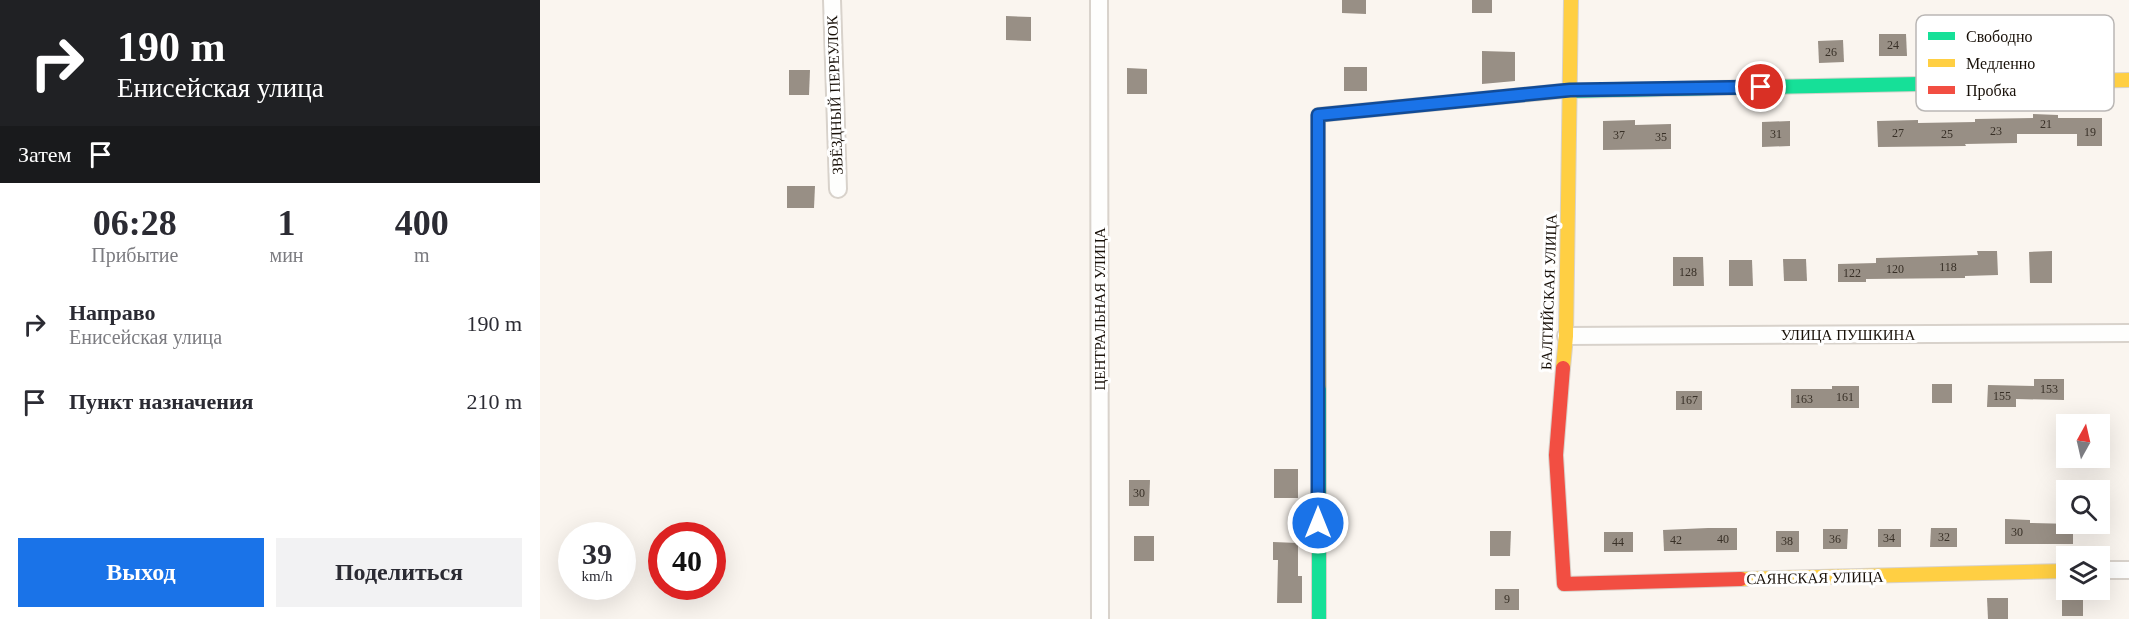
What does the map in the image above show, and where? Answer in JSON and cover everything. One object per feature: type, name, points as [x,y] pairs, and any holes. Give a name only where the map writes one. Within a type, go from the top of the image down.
[{"type":"street","name":"ЗВЁЗДНЫЙ ПЕРЕУЛОК","points":[[832,0],[838,189]]},
{"type":"street","name":"ЦЕНТРАЛЬНАЯ УЛИЦА","points":[[1099,0],[1100,619]]},
{"type":"street","name":"БАЛТИЙСКАЯ УЛИЦА","points":[[1564,584],[1556,455],[1566,336],[1572,0]]},
{"type":"street","points":[[2114,80],[2129,80]]},
{"type":"street","points":[[1318,619],[1318,115],[1570,90],[1916,84]]},
{"type":"street","name":"УЛИЦА ПУШКИНА","points":[[1566,336],[2129,333]]},
{"type":"street","points":[[2110,570],[2129,570]]},
{"type":"street","name":"САЯНСКАЯ УЛИЦА","points":[[1564,584],[2056,571]]},
{"type":"building","points":[[1342,0],[1366,0],[1366,14],[1342,13]]},
{"type":"building","points":[[1472,0],[1492,0],[1492,13],[1472,13]]},
{"type":"building","points":[[1006,16],[1031,17],[1031,41],[1006,40]]},
{"type":"building","points":[[1879,34],[1906,34],[1907,56],[1879,56]]},
{"type":"building","points":[[1843,40],[1844,62],[1819,63],[1818,41]]},
{"type":"building","points":[[1482,51],[1515,52],[1515,81],[1482,84]]},
{"type":"building","points":[[1344,67],[1367,67],[1367,91],[1344,91]]},
{"type":"building","points":[[1127,68],[1147,69],[1147,94],[1127,94]]},
{"type":"building","points":[[789,70],[810,70],[809,95],[789,95]]},
{"type":"building","points":[[2033,114],[2058,115],[2058,118],[2102,118],[2102,146],[2077,146],[2077,134],[2017,134],[2017,143],[1878,147],[1877,121],[1975,122],[1975,119],[2033,118]]},
{"type":"building","points":[[1635,120],[1635,125],[1671,124],[1671,149],[1603,150],[1603,121]]},
{"type":"building","points":[[1790,121],[1790,146],[1762,147],[1762,122]]},
{"type":"building","points":[[787,186],[815,186],[814,208],[787,208]]},
{"type":"building","points":[[1977,251],[1997,251],[1998,275],[1838,282],[1838,264],[1876,263],[1876,258],[1978,255]]},
{"type":"building","points":[[2052,251],[2052,283],[2030,283],[2029,252]]},
{"type":"building","points":[[1673,257],[1703,257],[1704,286],[1673,286]]},
{"type":"building","points":[[1783,259],[1806,259],[1807,281],[1784,281]]},
{"type":"building","points":[[1729,260],[1752,260],[1753,286],[1729,286]]},
{"type":"building","points":[[2034,379],[2064,379],[2064,400],[2016,399],[2016,407],[1987,407],[1988,385],[2034,386]]},
{"type":"building","points":[[1932,384],[1952,384],[1952,403],[1932,403]]},
{"type":"building","points":[[1832,386],[1859,386],[1859,408],[1791,408],[1791,389],[1832,389]]},
{"type":"building","points":[[1676,391],[1702,391],[1702,410],[1676,410]]},
{"type":"building","points":[[1274,469],[1298,469],[1298,498],[1274,498]]},
{"type":"building","points":[[1129,480],[1150,480],[1149,506],[1129,506]]},
{"type":"building","points":[[2005,519],[2056,524],[2056,534],[2073,534],[2073,544],[2005,544]]},
{"type":"building","points":[[1737,528],[1737,550],[1664,551],[1663,530]]},
{"type":"building","points":[[1931,528],[1957,528],[1957,547],[1930,547]]},
{"type":"building","points":[[1823,529],[1848,529],[1847,549],[1823,549]]},
{"type":"building","points":[[1878,529],[1901,529],[1901,547],[1878,547]]},
{"type":"building","points":[[1490,531],[1511,531],[1510,556],[1490,556]]},
{"type":"building","points":[[1776,531],[1799,531],[1799,552],[1776,552]]},
{"type":"building","points":[[1604,532],[1633,532],[1633,552],[1604,552]]},
{"type":"building","points":[[1134,536],[1154,536],[1154,561],[1134,561]]},
{"type":"building","points":[[1273,542],[1298,543],[1298,576],[1302,576],[1302,603],[1277,603],[1278,560],[1273,560]]},
{"type":"building","points":[[1495,589],[1519,589],[1519,610],[1495,610]]},
{"type":"building","points":[[1987,598],[2008,598],[2008,619],[1988,619]]},
{"type":"building","points":[[2062,600],[2083,600],[2083,616],[2062,616]]},
{"type":"traffic: fast","points":[[1562,91],[1916,84]]},
{"type":"traffic: fast","points":[[1319,385],[1319,619]]},
{"type":"traffic: slow","points":[[1563,368],[1566,336],[1571,0]]},
{"type":"traffic: slow","points":[[2114,80],[2129,80]]},
{"type":"traffic: slow","points":[[1319,385],[1318,115],[1562,91]]},
{"type":"traffic: slow","points":[[1741,579],[2056,571]]},
{"type":"traffic: jam","points":[[1563,368],[1556,455],[1564,584],[1741,579]]},
{"type":"route","points":[[1318,523],[1318,115],[1570,90],[1761,87]]}]
